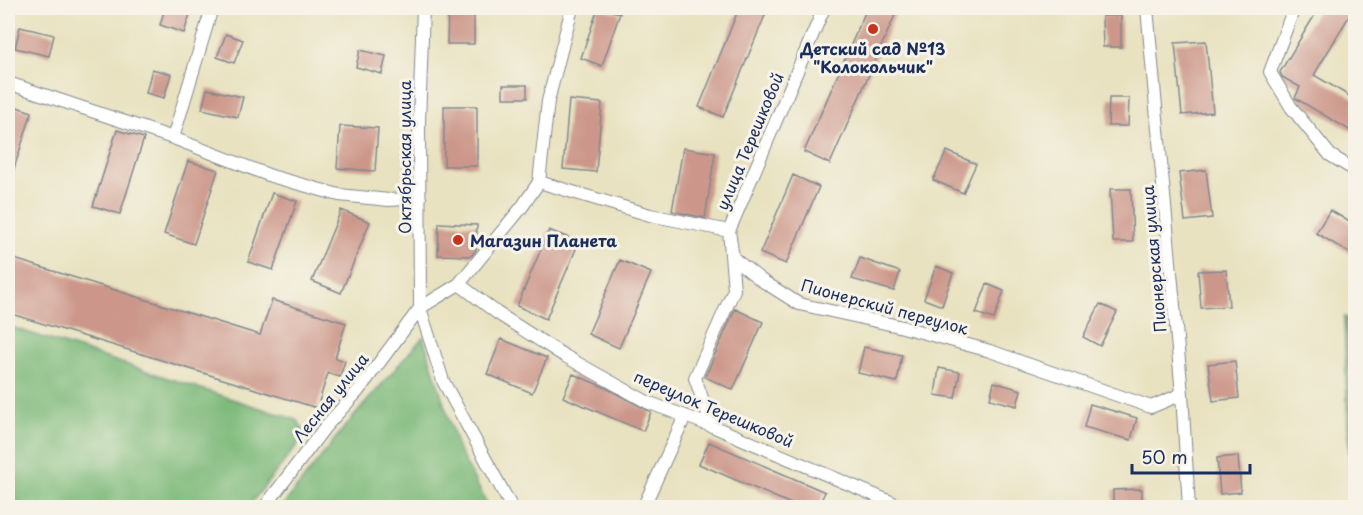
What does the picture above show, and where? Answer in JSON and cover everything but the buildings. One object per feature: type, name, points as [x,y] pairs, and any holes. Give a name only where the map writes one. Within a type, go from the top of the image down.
[{"type":"street","points":[[173,138],[212,8]]},
{"type":"street","name":"Октябрьская улица","points":[[423,8],[419,123],[420,308],[443,381],[512,507]]},
{"type":"street","points":[[420,308],[459,284],[539,182],[548,101],[572,8]]},
{"type":"street","name":"улица Терешковой","points":[[712,426],[695,378],[734,290],[729,231],[824,8]]},
{"type":"street","name":"Пионерская улица","points":[[1147,8],[1182,394],[1189,507]]},
{"type":"street","points":[[1294,8],[1270,72],[1291,107],[1330,155],[1356,171]]},
{"type":"street","points":[[8,83],[173,138],[271,176],[339,195],[389,200],[420,198]]},
{"type":"street","points":[[539,182],[650,215],[729,231]]},
{"type":"street","name":"Пионерский переулок","points":[[729,231],[733,258],[761,280],[799,304],[903,327],[990,351],[1151,407],[1182,394]]},
{"type":"street","name":"переулок Терешковой","points":[[459,284],[497,313],[564,356],[647,402],[712,426],[905,507]]},
{"type":"street","name":"Лесная улица","points":[[264,507],[325,427],[358,391],[420,308]]},
{"type":"street","points":[[643,507],[685,416]]},
{"type":"green space","points":[[1344,317],[1355,322],[1355,507],[1351,507]]},
{"type":"green space","points":[[8,326],[297,420],[306,434],[248,507],[23,507],[8,490]]},
{"type":"green space","points":[[423,337],[459,451],[489,507],[281,508],[343,429]]},
{"type":"place","name":"Детский сад №13 \"Колокольчик\"","points":[[873,29]]},
{"type":"place","name":"Магазин Планета","points":[[458,240]]}]
